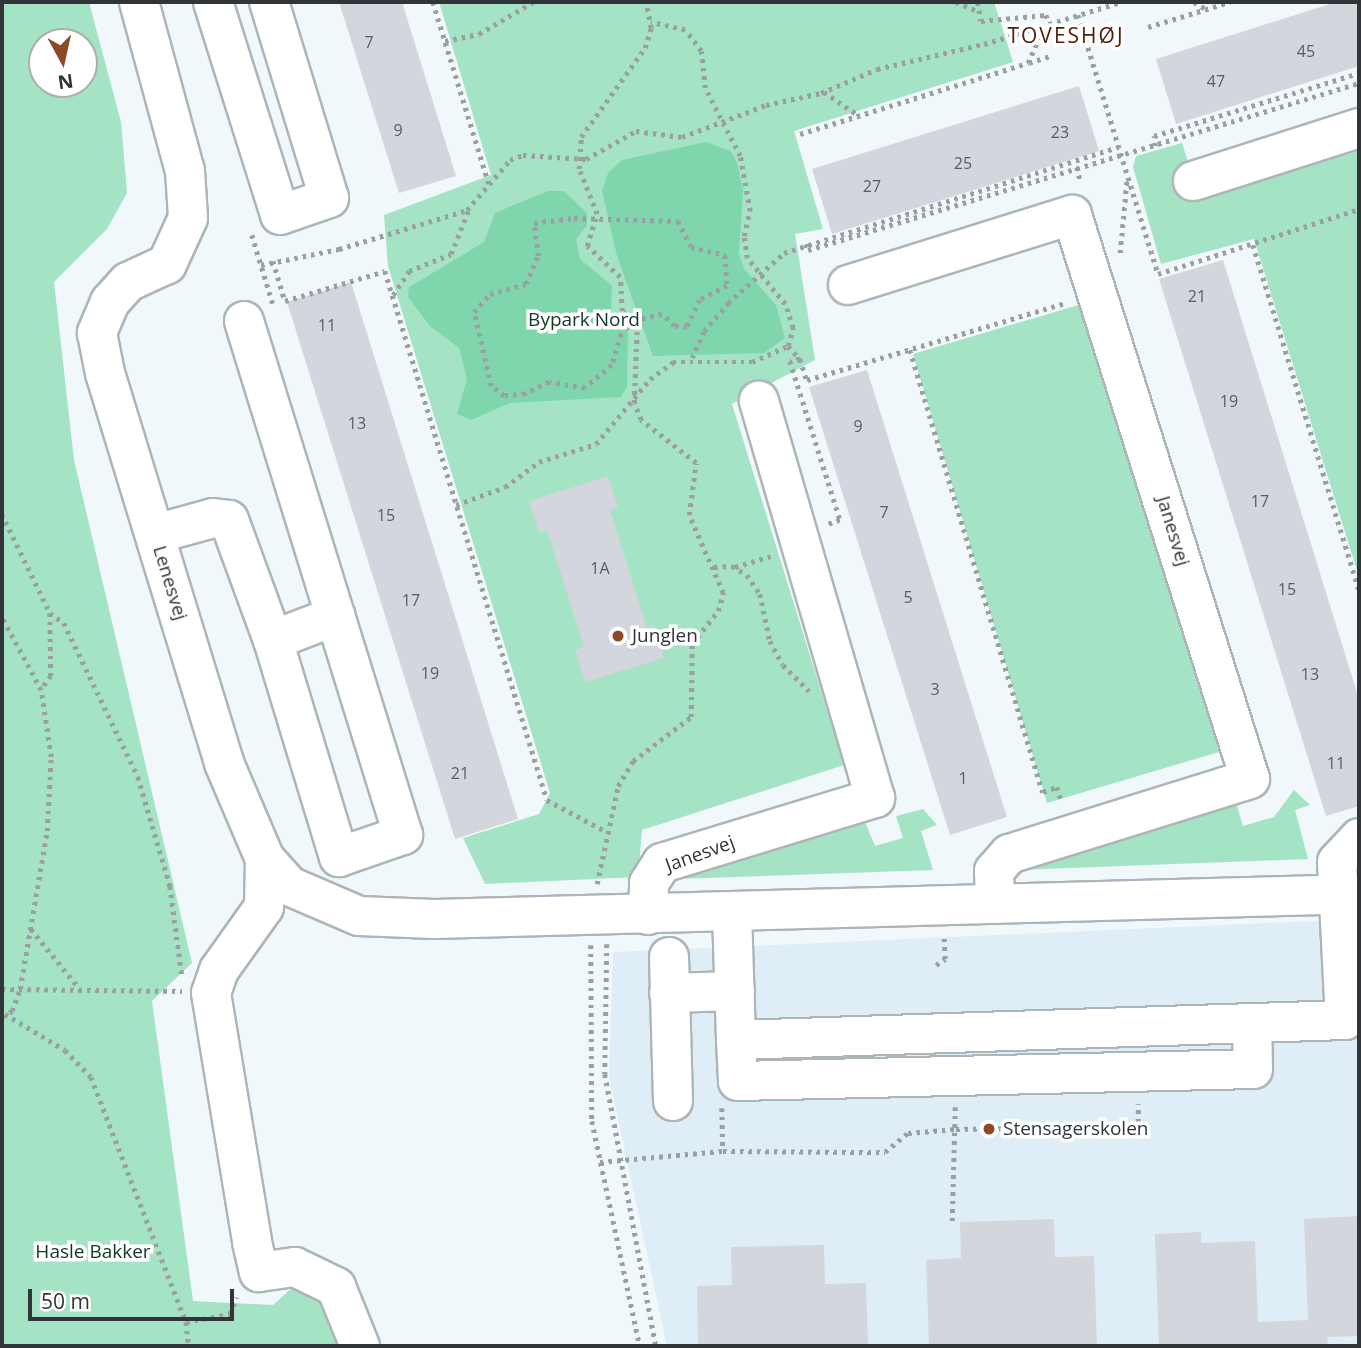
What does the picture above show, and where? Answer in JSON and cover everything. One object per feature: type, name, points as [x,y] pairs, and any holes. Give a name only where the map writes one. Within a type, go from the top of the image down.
[{"type":"street","name":"Lenesvej","points":[[139,2],[185,171],[188,218],[167,264],[128,282],[110,302],[97,333],[224,763],[265,859],[307,898],[359,916],[599,916]]},
{"type":"street","points":[[213,2],[280,215],[329,198],[269,2]]},
{"type":"street","points":[[1193,181],[1359,128]]},
{"type":"street","name":"Janesvej","points":[[848,285],[1072,215],[1099,293],[1250,779],[1009,854],[994,871],[995,904]]},
{"type":"street","points":[[155,534],[214,518],[229,520],[273,640],[339,857],[403,835],[335,616],[259,313]]},
{"type":"street","name":"Janesvej","points":[[648,915],[649,883],[662,863],[875,798],[848,706],[790,543],[759,401]]},
{"type":"street","points":[[273,640],[335,616]]},
{"type":"street","points":[[736,1040],[1352,1020],[1350,895],[1337,862],[1359,838]]},
{"type":"street","points":[[265,859],[264,907],[219,970],[197,992],[259,1272],[295,1267],[335,1287],[360,1346]]},
{"type":"street","points":[[599,916],[1350,895]]},
{"type":"street","points":[[732,912],[738,1081],[1253,1069],[1252,1023]]},
{"type":"street","points":[[673,1101],[669,975],[735,991]]},
{"type":"path","points":[[433,2],[489,184]]},
{"type":"path","points":[[445,41],[479,34],[533,2]]},
{"type":"path","points":[[640,1346],[600,1162],[589,1070],[607,832],[618,786],[634,761],[691,717],[692,644],[718,611],[723,593],[714,567],[693,533],[689,515],[696,463],[683,449],[651,433],[634,403],[634,321],[621,307],[620,277],[587,250],[597,218],[579,159],[581,137],[645,48],[651,22],[646,2]]},
{"type":"path","points":[[956,2],[979,12]]},
{"type":"path","points":[[978,2],[981,21],[1046,15],[1048,24],[1028,63]]},
{"type":"path","points":[[392,296],[409,271],[451,254],[469,209],[510,160],[523,155],[579,159],[636,131],[682,137],[722,121],[824,92],[877,68],[1048,24],[1121,2]]},
{"type":"path","points":[[1195,2],[1207,9]]},
{"type":"path","points":[[1148,27],[1230,2]]},
{"type":"path","points":[[651,22],[672,24],[695,39],[705,88],[740,156],[750,211],[744,236],[747,258],[757,274],[785,304],[793,328],[788,346]]},
{"type":"path","points":[[800,134],[1050,56]]},
{"type":"path","points":[[1155,146],[1154,136],[1359,73]]},
{"type":"path","points":[[806,244],[808,250],[1359,83]]},
{"type":"path","points":[[824,92],[858,116]]},
{"type":"path","points":[[692,358],[704,331],[757,274],[806,244],[1119,147]]},
{"type":"path","points":[[1099,293],[1117,278],[1128,175]]},
{"type":"path","points":[[261,265],[339,249],[469,209]]},
{"type":"path","points":[[597,218],[671,218],[681,224],[691,247],[729,260],[727,286],[700,300],[687,327],[674,326],[662,314],[634,321],[621,334],[612,365],[585,388],[549,382],[513,397],[491,386],[473,322],[478,303],[526,284],[538,256],[536,222],[597,218]]},
{"type":"path","points":[[251,231],[261,265],[259,313]]},
{"type":"path","points":[[1253,245],[1359,589]]},
{"type":"path","points":[[274,261],[285,300],[385,271],[547,800],[607,832]]},
{"type":"path","points":[[788,346],[800,359],[807,380],[1053,307]]},
{"type":"path","points":[[456,505],[505,487],[539,462],[596,444],[634,403],[650,379],[673,362],[692,358],[752,362],[788,346]]},
{"type":"path","points":[[910,349],[1043,792],[1057,787],[1072,835]]},
{"type":"path","points":[[714,567],[734,567],[840,520],[790,361],[800,359]]},
{"type":"path","points":[[2,514],[50,613],[51,676],[41,690]]},
{"type":"path","points":[[734,567],[760,594],[770,641],[783,665],[816,696],[848,706]]},
{"type":"path","points":[[2,989],[197,992],[138,777],[64,622],[50,613]]},
{"type":"path","points":[[2,618],[41,690],[51,757],[47,831],[20,989],[3,1015],[65,1050],[91,1077],[186,1322],[189,1346]]},
{"type":"path","points":[[599,916],[605,1074],[618,1158],[656,1346]]},
{"type":"path","points":[[30,929],[80,989]]},
{"type":"path","points":[[600,1162],[618,1158],[723,1151],[885,1152],[908,1133],[956,1129],[1133,1126],[1138,1122],[1137,1072]]},
{"type":"path","points":[[952,1221],[956,1129],[954,1076]]},
{"type":"path","points":[[186,1322],[230,1314],[237,1303],[235,1285]]},
{"type":"shaded area","name":"Stensagerskolen","points":[[1359,919],[1359,1346],[667,1346],[609,1078],[613,952]]},
{"type":"green space","name":"Hasle Bakker","points":[[2,2],[89,2],[96,28],[28,28],[28,98],[98,98],[98,36],[121,122],[127,193],[107,229],[54,282],[74,460],[192,963],[152,1001],[193,1301],[273,1305],[295,1285],[319,1290],[344,1346],[2,1346]]},
{"type":"green space","name":"Bypark Nord","points":[[439,2],[994,2],[1013,62],[794,131],[823,229],[795,234],[815,360],[732,404],[844,765],[642,830],[638,877],[485,884],[463,838],[539,814],[550,793],[388,266],[384,215],[491,175]]},
{"type":"green space","points":[[706,142],[731,151],[737,163],[743,190],[739,254],[744,269],[776,305],[785,338],[764,353],[653,356],[617,256],[602,191],[608,173],[622,160]]},
{"type":"green space","points":[[1182,143],[1199,197],[1359,151],[1359,577],[1254,239],[1161,264],[1133,167],[1136,156]]},
{"type":"green space","points":[[548,191],[564,191],[587,213],[587,225],[576,239],[580,259],[612,286],[611,313],[628,332],[627,387],[621,397],[510,403],[471,420],[457,414],[467,379],[459,348],[430,326],[408,297],[409,287],[484,242],[495,213]]},
{"type":"green space","points":[[1085,303],[1219,752],[1047,803],[913,354]]},
{"type":"green space","points":[[1294,790],[1310,805],[1295,810],[1308,859],[1018,870],[1235,799],[1243,826],[1274,817]]},
{"type":"green space","points":[[923,809],[937,825],[921,831],[933,870],[677,879],[676,874],[863,817],[875,846],[903,838],[896,816]]},
{"type":"building","points":[[339,2],[402,2],[456,176],[399,193]]},
{"type":"building","points":[[1336,2],[1359,2],[1359,66],[1176,124],[1156,59]]},
{"type":"building","points":[[1079,86],[1099,151],[832,234],[812,169]]},
{"type":"building","points":[[1223,260],[1359,699],[1359,806],[1326,816],[1159,279]]},
{"type":"building","points":[[351,282],[518,819],[455,839],[287,302]]},
{"type":"building","points":[[867,370],[1007,817],[950,835],[809,387]]},
{"type":"building","points":[[608,476],[618,507],[610,510],[647,628],[654,625],[664,658],[585,682],[575,650],[584,647],[547,530],[539,533],[529,501]]},
{"type":"building","points":[[1359,1216],[1359,1336],[1327,1337],[1328,1346],[1159,1346],[1155,1234],[1201,1232],[1201,1243],[1255,1241],[1258,1322],[1308,1320],[1304,1219]]},
{"type":"building","points":[[1054,1219],[1055,1257],[1094,1256],[1097,1346],[929,1346],[926,1260],[961,1258],[960,1222]]},
{"type":"building","points":[[824,1245],[825,1284],[866,1283],[868,1346],[698,1346],[697,1286],[732,1285],[731,1247]]},
{"type":"place","name":"Junglen","points":[[618,636]]},
{"type":"place","name":"Stensagerskolen","points":[[989,1129]]},
{"type":"district","name":"TOVESHØJ","points":[[1066,35]]}]
